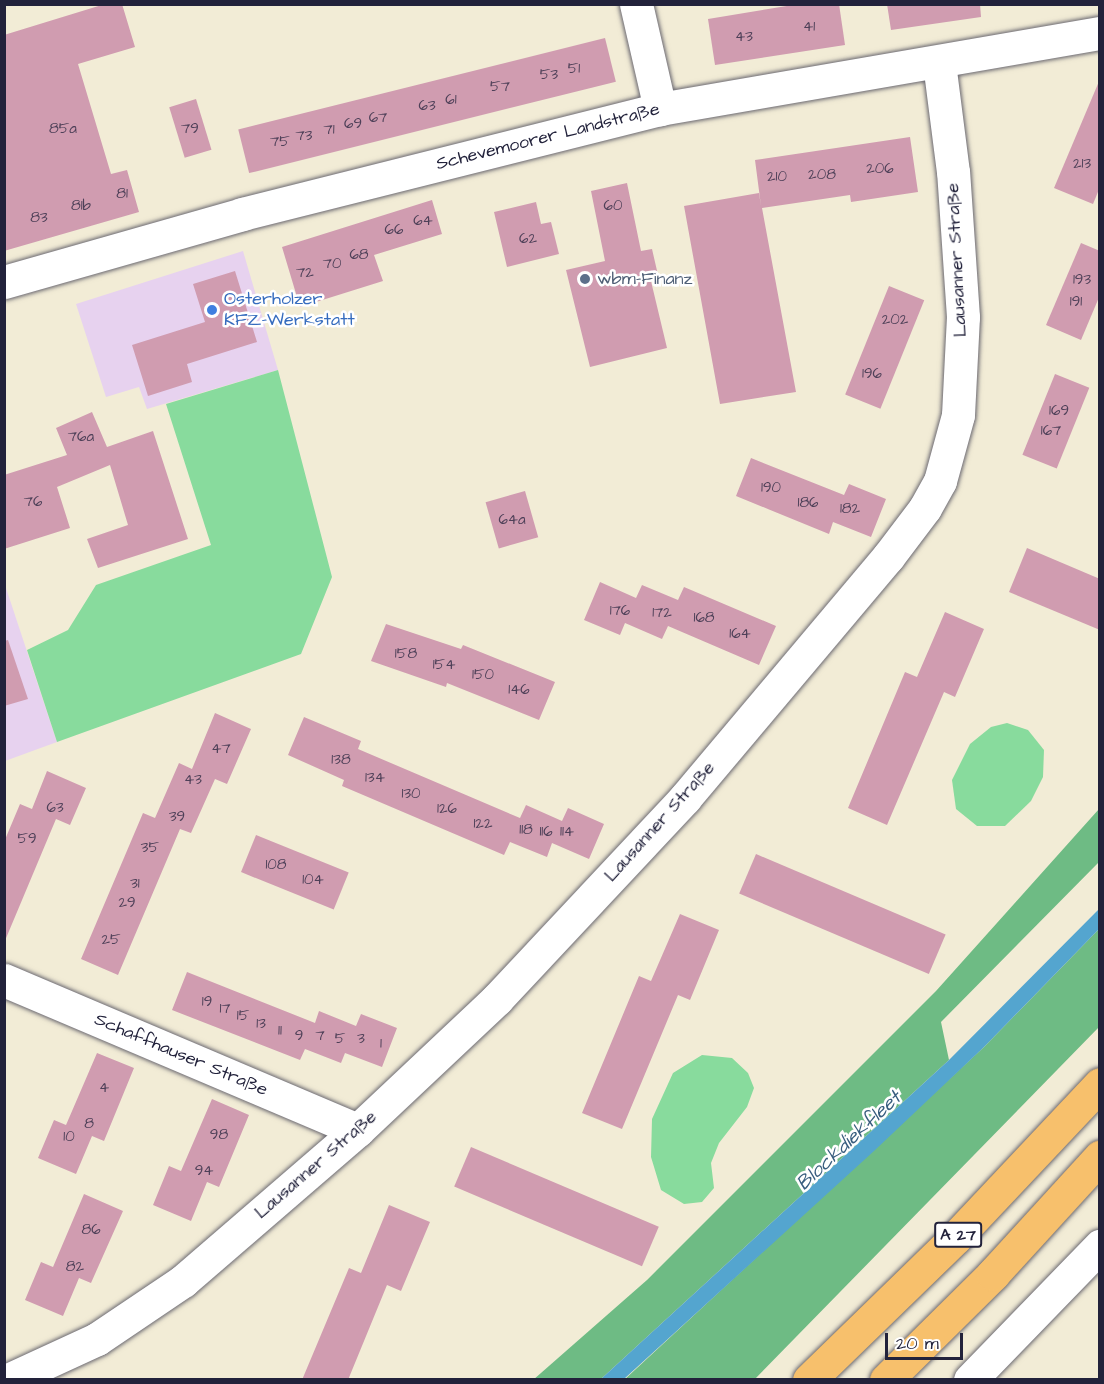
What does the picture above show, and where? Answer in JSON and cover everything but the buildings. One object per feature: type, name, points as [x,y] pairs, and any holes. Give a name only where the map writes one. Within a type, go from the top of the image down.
[{"type":"highway","name":"A 27","points":[[809,1380],[956,1237],[1100,1084]]},
{"type":"highway","name":"A 27","points":[[886,1380],[993,1274],[1100,1157]]},
{"type":"street","points":[[636,4],[660,109]]},
{"type":"street","name":"Schevemoorer Landstraße","points":[[4,282],[242,214],[660,109],[939,63],[1100,33]]},
{"type":"street","name":"Lausanner Straße","points":[[8,1380],[97,1339],[183,1281],[358,1130],[497,999],[685,798],[888,557],[940,481],[958,415],[963,317],[952,172],[939,63]]},
{"type":"street","name":"Schaffhauser Straße","points":[[4,980],[358,1130]]},
{"type":"street","points":[[970,1380],[1100,1246]]},
{"type":"shaded area","points":[[243,251],[278,370],[147,409],[139,387],[106,397],[76,304]]},
{"type":"shaded area","points":[[4,582],[57,742],[5,761],[4,761]]},
{"type":"green space","points":[[278,370],[332,577],[301,654],[57,742],[27,650],[68,630],[96,585],[211,545],[166,404]]},
{"type":"green space","points":[[1007,723],[1028,730],[1044,750],[1043,777],[1031,801],[1005,826],[977,826],[956,809],[952,780],[970,744],[991,727]]},
{"type":"green space","points":[[1099,809],[1099,862],[941,1022],[949,1060],[601,1379],[533,1380],[647,1280],[936,991]]},
{"type":"green space","points":[[1099,929],[1099,1027],[755,1379],[624,1380],[984,1047]]},
{"type":"green space","points":[[702,1055],[732,1058],[748,1073],[754,1088],[747,1107],[719,1143],[711,1163],[714,1188],[702,1202],[684,1204],[661,1190],[651,1157],[652,1119],[673,1073]]},
{"type":"water","points":[[1099,909],[1099,929],[984,1047],[874,1151],[624,1379],[601,1379],[949,1060]]},
{"type":"place","name":"wbm-Finanz","points":[[585,279]]},
{"type":"place","name":"Osterholzer KFZ-Werkstatt","points":[[212,310]]},
{"type":"water label","name":"Blockdiekfleet","points":[[849,1141]]}]
